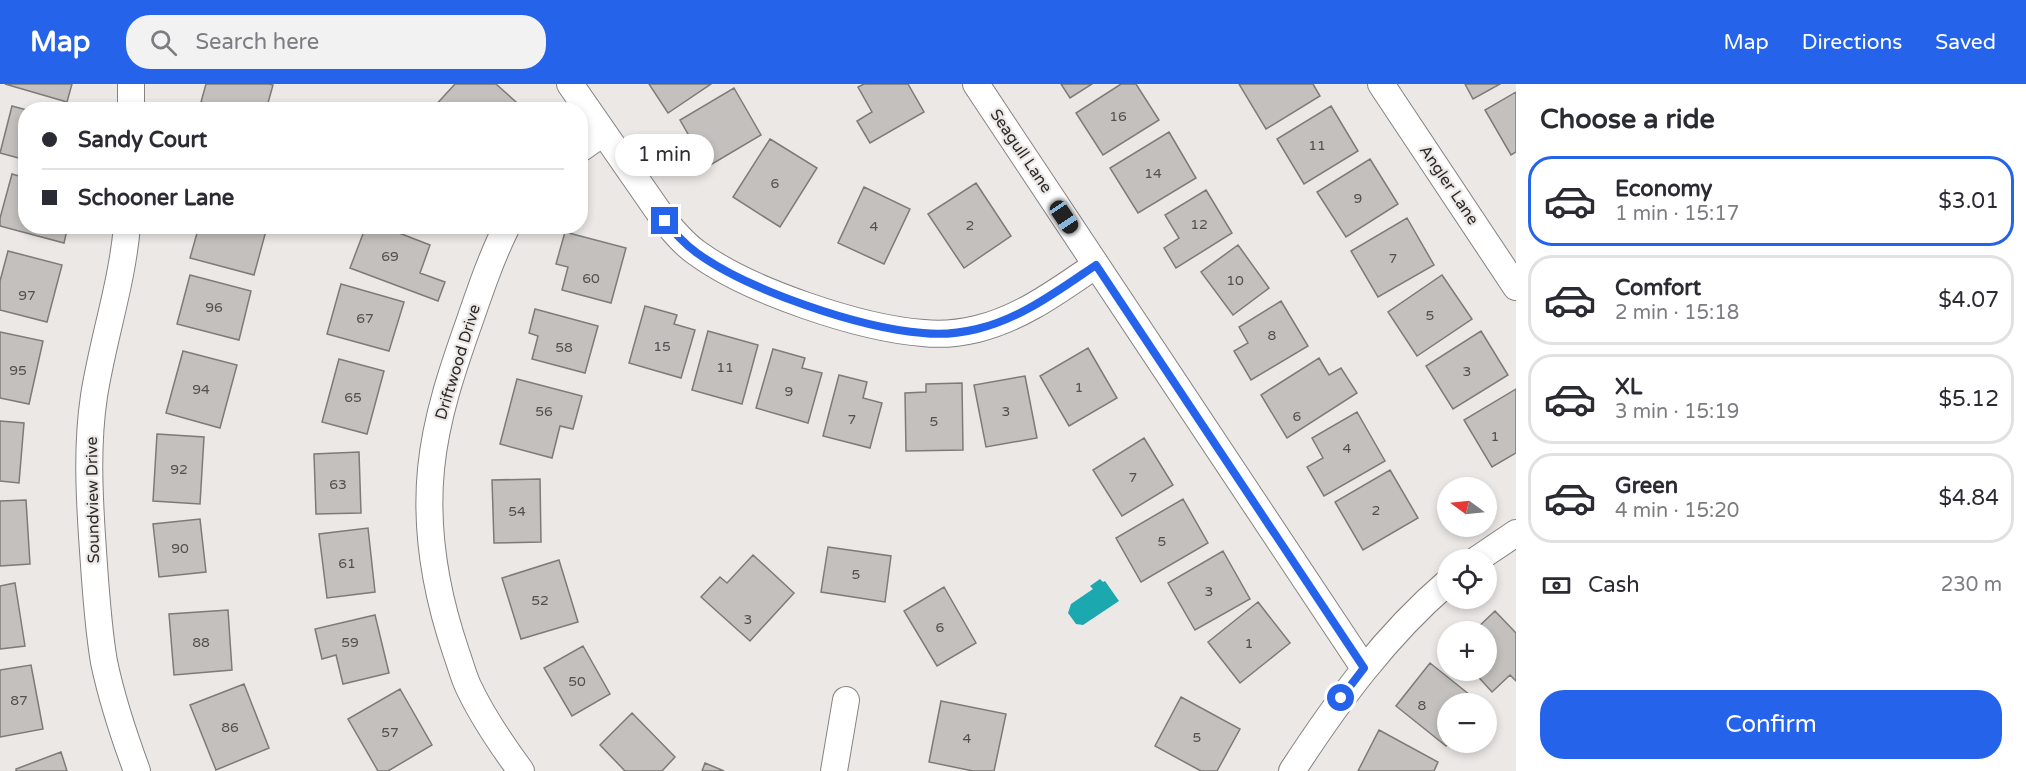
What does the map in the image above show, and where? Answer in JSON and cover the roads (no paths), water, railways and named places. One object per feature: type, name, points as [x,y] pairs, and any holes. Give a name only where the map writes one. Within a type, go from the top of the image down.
[{"type":"street","points":[[131,84],[131,102]]},
{"type":"street","points":[[570,84],[582,102]]},
{"type":"street","name":"Seagull Lane","points":[[976,84],[1364,668]]},
{"type":"street","name":"Angler Lane","points":[[1381,84],[1516,287]]},
{"type":"street","points":[[588,111],[682,242],[713,264],[751,283],[842,317],[924,333],[976,329],[1005,320],[1027,309],[1096,265]]},
{"type":"street","points":[[588,143],[603,133]]},
{"type":"street","name":"Soundview Drive","points":[[126,234],[120,274],[94,395],[89,482],[95,587],[104,661],[113,698],[137,771]]},
{"type":"street","name":"Driftwood Drive","points":[[504,234],[454,363],[440,415],[431,468],[430,513],[432,552],[444,617],[468,686],[499,741],[521,771]]},
{"type":"street","points":[[1492,549],[1516,533]]},
{"type":"street","points":[[1292,771],[1331,711],[1364,668],[1405,622],[1437,592]]},
{"type":"street","points":[[834,771],[846,700]]},
{"type":"water","points":[[1100,579],[1105,581],[1119,601],[1083,625],[1076,624],[1068,613],[1071,604],[1093,589],[1090,586]]}]
